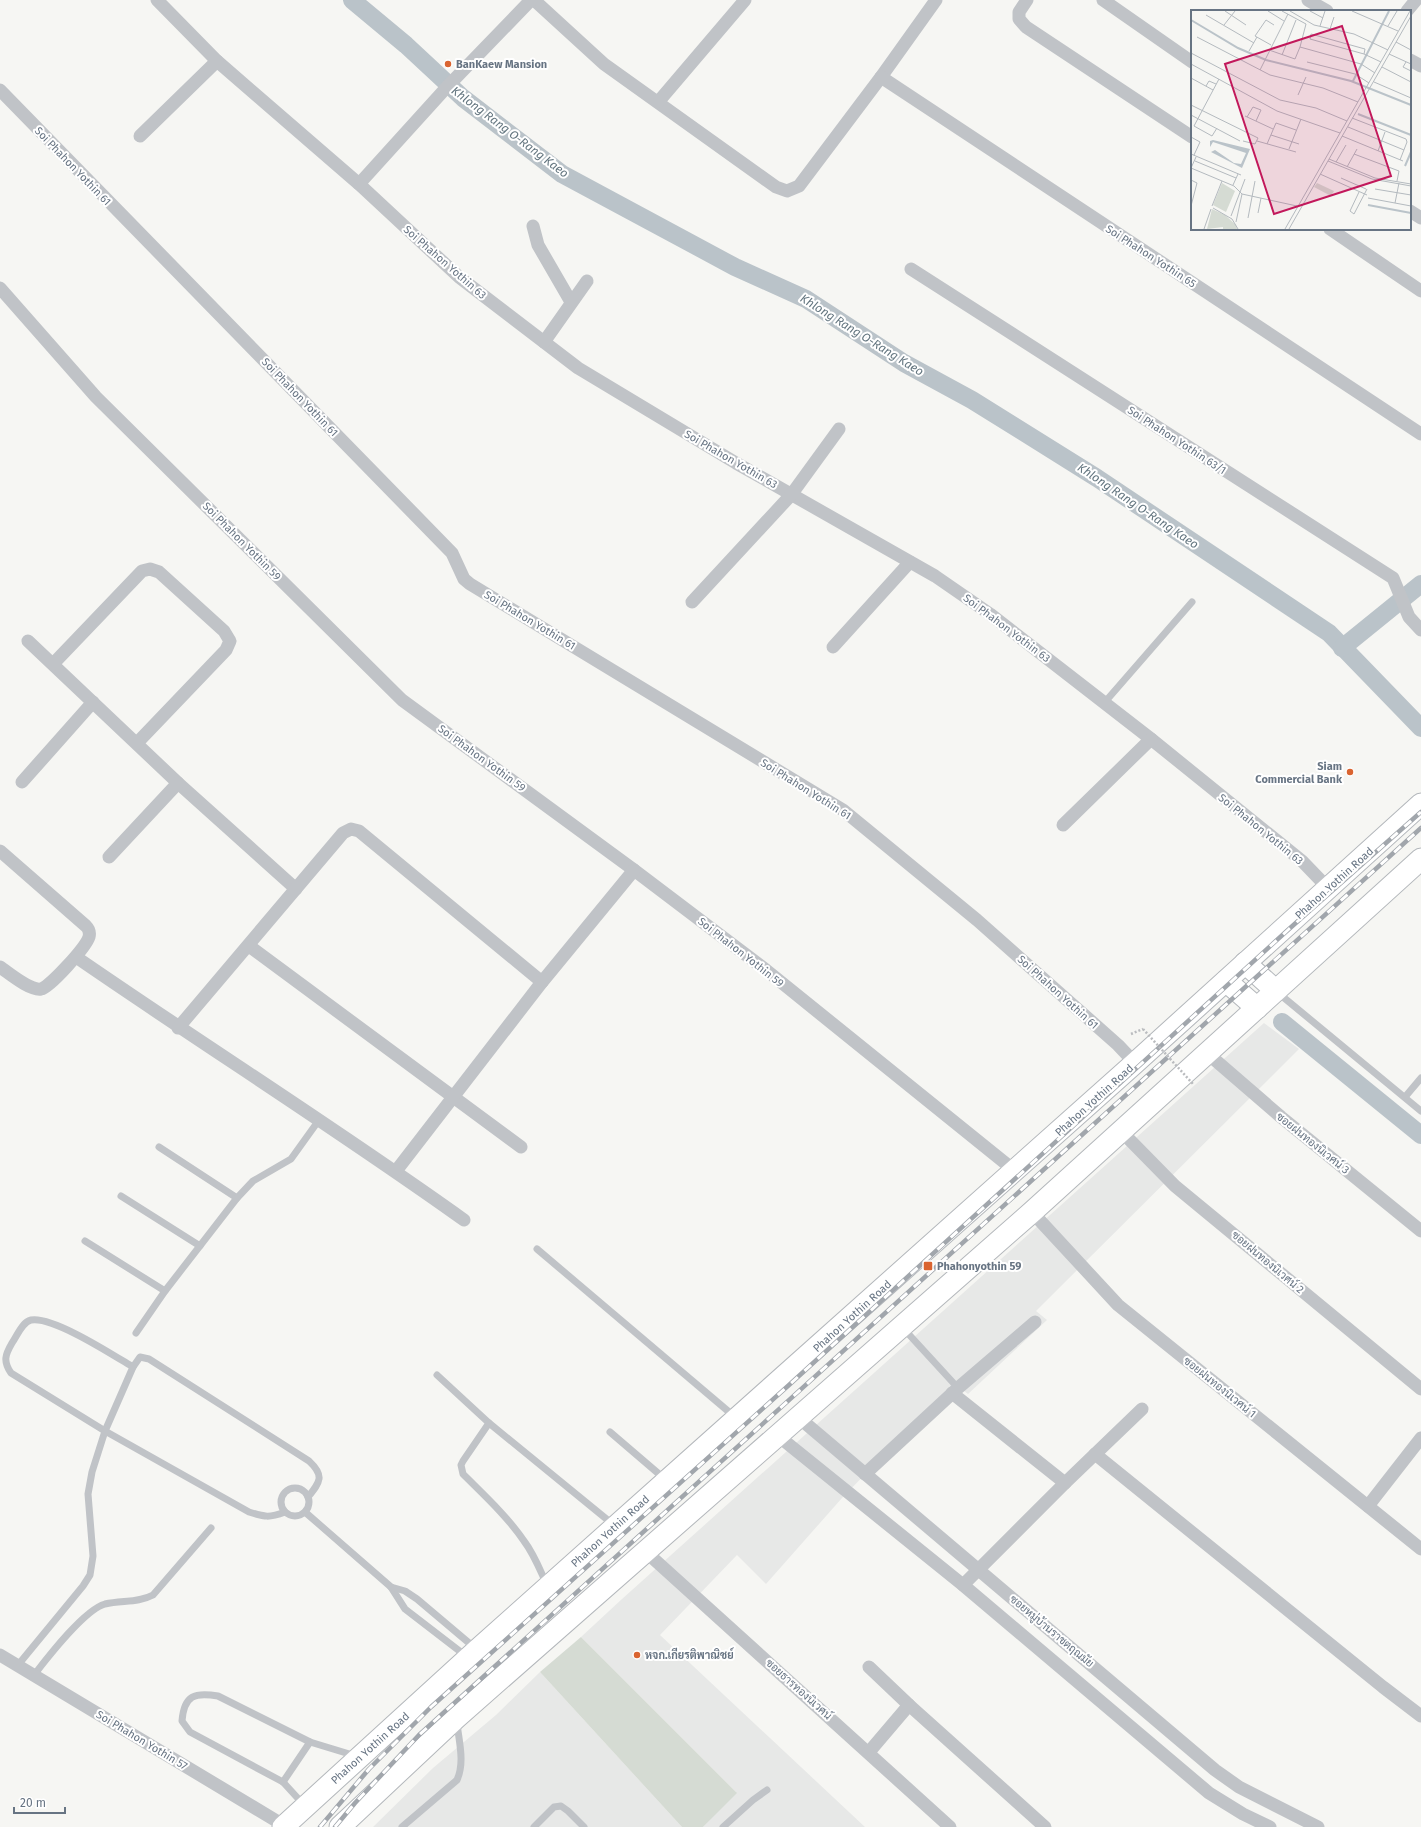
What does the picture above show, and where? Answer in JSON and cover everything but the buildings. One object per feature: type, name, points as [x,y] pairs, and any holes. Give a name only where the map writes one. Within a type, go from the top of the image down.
[{"type":"main road","name":"Phahon Yothin Road","points":[[284,1826],[615,1526],[1015,1171],[1421,804]]},
{"type":"main road","points":[[340,1827],[456,1718],[1032,1212],[1421,859]]},
{"type":"main road","points":[[1245,963],[1275,990]]},
{"type":"main road","points":[[1226,981],[1257,1008]]},
{"type":"street","name":"Soi Phahon Yothin 63","points":[[156,0],[217,61],[359,184],[459,277],[578,368],[791,495],[935,576],[990,614],[1151,739],[1302,862],[1328,888]]},
{"type":"street","points":[[359,184],[446,88],[533,0],[604,64],[659,101],[776,187],[787,191],[798,186],[881,78],[936,0]]},
{"type":"street","points":[[659,101],[745,0]]},
{"type":"street","points":[[1027,0],[1019,12],[1019,19],[1026,27],[1191,136]]},
{"type":"street","points":[[1103,0],[1191,61]]},
{"type":"street","points":[[1308,0],[1325,10]]},
{"type":"street","points":[[1408,10],[1416,0]]},
{"type":"street","points":[[140,136],[217,61]]},
{"type":"street","points":[[1411,61],[1421,66]]},
{"type":"street","name":"Soi Phahon Yothin 65","points":[[881,78],[1421,434]]},
{"type":"street","name":"Soi Phahon Yothin 61","points":[[0,90],[452,552],[464,579],[843,810],[977,920],[1118,1045],[1135,1063]]},
{"type":"street","points":[[1411,212],[1421,218]]},
{"type":"street","points":[[533,226],[538,245],[571,302]]},
{"type":"street","points":[[1331,230],[1421,291]]},
{"type":"street","name":"Soi Phahon Yothin 63/1","points":[[911,269],[1393,578],[1409,617],[1421,630]]},
{"type":"street","points":[[544,342],[587,281]]},
{"type":"street","name":"Soi Phahon Yothin 59","points":[[0,288],[96,397],[402,700],[634,870],[766,970],[1015,1171]]},
{"type":"street","points":[[692,602],[791,495],[839,429]]},
{"type":"street","points":[[833,647],[910,562]]},
{"type":"street","points":[[53,664],[142,571],[150,569],[159,572],[224,631],[230,641],[226,650],[137,743]]},
{"type":"street","points":[[28,641],[178,782],[296,889]]},
{"type":"street","points":[[22,782],[93,702]]},
{"type":"street","points":[[1063,825],[1151,739]]},
{"type":"street","points":[[109,857],[178,782]]},
{"type":"street","points":[[178,1028],[343,833],[351,829],[359,831],[542,982]]},
{"type":"street","points":[[0,851],[86,926],[89,931],[89,939],[76,957],[41,989],[30,987],[0,967]]},
{"type":"street","points":[[396,1171],[542,982],[634,870]]},
{"type":"street","points":[[248,946],[521,1147]]},
{"type":"street","points":[[76,957],[178,1028],[396,1171],[464,1220]]},
{"type":"street","name":"ซอยฝนทองนิเวศน์ 3","points":[[1207,1053],[1281,1117],[1421,1232]]},
{"type":"street","name":"ซอยฝนทองนิเวศน์ 2","points":[[1121,1131],[1175,1186],[1421,1389]]},
{"type":"street","name":"ซอยฝนทองนิเวศน์ 1","points":[[1032,1212],[1118,1305],[1421,1549]]},
{"type":"street","points":[[865,1474],[955,1391],[1035,1322]]},
{"type":"street","points":[[955,1391],[1065,1482]]},
{"type":"street","points":[[963,1585],[1065,1482],[1142,1409]]},
{"type":"street","name":"ซอยหมู่บ้านราชตฤณมัย","points":[[798,1417],[1215,1770],[1239,1788],[1318,1827]]},
{"type":"street","name":"ซอยหมู่บ้านราชตฤณมัย","points":[[777,1435],[963,1585],[1209,1792],[1243,1814],[1270,1827]]},
{"type":"street","points":[[1368,1506],[1421,1438]]},
{"type":"street","points":[[1095,1454],[1383,1687],[1421,1716]]},
{"type":"street","name":"ซอยธารทองนิเวศน์","points":[[646,1552],[869,1752],[950,1827]]},
{"type":"street","name":"Soi Phahon Yothin 57","points":[[0,1655],[284,1826]]},
{"type":"street","points":[[869,1667],[909,1705],[1046,1827]]},
{"type":"street","points":[[869,1752],[909,1705]]},
{"type":"lane","points":[[1105,702],[1192,602]]},
{"type":"lane","points":[[1275,990],[1421,1111]]},
{"type":"lane","points":[[1405,1097],[1421,1078]]},
{"type":"lane","points":[[136,1333],[165,1291],[237,1198],[253,1181],[291,1160],[319,1120]]},
{"type":"lane","points":[[158,1147],[237,1198]]},
{"type":"lane","points":[[121,1196],[200,1246]]},
{"type":"lane","points":[[85,1242],[165,1291]]},
{"type":"lane","points":[[537,1249],[737,1418]]},
{"type":"lane","points":[[18,1665],[83,1586],[90,1575],[93,1556],[88,1494],[92,1472],[105,1431],[140,1357],[149,1359],[309,1460],[317,1468],[319,1479],[318,1485],[308,1497],[308,1507],[305,1512],[295,1516],[285,1512],[273,1517],[264,1517],[249,1512],[105,1431],[11,1373],[4,1360],[6,1353],[25,1323],[30,1320],[39,1320],[54,1324],[83,1338],[134,1367]]},
{"type":"lane","points":[[902,1326],[955,1391]]},
{"type":"lane","points":[[437,1375],[489,1423],[615,1526]]},
{"type":"lane","points":[[489,1423],[463,1461],[463,1474],[524,1540],[548,1587]]},
{"type":"lane","points":[[610,1432],[667,1480]]},
{"type":"lane","points":[[285,1512],[281,1502],[285,1492],[289,1489],[300,1489],[308,1497]]},
{"type":"lane","points":[[305,1512],[391,1587],[405,1609],[473,1654]]},
{"type":"lane","points":[[34,1675],[53,1649],[92,1612],[104,1604],[145,1599],[153,1595],[211,1528]]},
{"type":"lane","points":[[391,1587],[405,1591],[417,1599],[473,1654]]},
{"type":"lane","points":[[305,1807],[283,1782],[190,1732],[182,1721],[185,1704],[192,1696],[204,1694],[218,1696],[310,1742],[360,1758]]},
{"type":"lane","points":[[402,1827],[456,1780],[460,1772],[462,1762],[456,1718]]},
{"type":"lane","points":[[283,1782],[310,1742]]},
{"type":"lane","points":[[723,1827],[753,1800],[767,1790]]},
{"type":"lane","points":[[534,1827],[554,1807],[561,1806],[584,1827]]},
{"type":"path","points":[[1131,1034],[1143,1029],[1193,1084]]},
{"type":"shaded area","points":[[1264,1023],[1299,1049],[1036,1311],[1047,1320],[968,1394],[954,1383],[842,1498],[766,1584],[737,1555],[660,1635],[865,1827],[703,1827],[736,1792],[581,1637]]},
{"type":"shaded area","points":[[581,1637],[737,1793],[703,1827],[682,1827],[540,1672]]},
{"type":"shaded area","points":[[540,1672],[682,1827],[373,1827],[433,1768],[496,1715]]},
{"type":"waterway","name":"Khlong Rang O-Rang Kaeo","points":[[352,0],[406,45],[463,98],[562,174],[735,267],[806,299],[904,363],[972,400],[1097,478],[1329,633],[1421,728]]},
{"type":"waterway","points":[[1342,648],[1421,584]]},
{"type":"waterway","points":[[1282,1022],[1421,1135]]},
{"type":"railway","points":[[320,1827],[369,1769],[431,1707],[789,1385],[1289,929],[1421,812]]},
{"type":"railway","points":[[335,1827],[355,1803],[419,1735],[1421,828]]},
{"type":"place","name":"BanKaew Mansion","points":[[448,64]]},
{"type":"place","name":"Siam Commercial Bank","points":[[1350,772]]},
{"type":"place","name":"Phahonyothin 59","points":[[928,1266]]},
{"type":"place","name":"หจก.เกียรติพาณิชย์","points":[[637,1655]]}]
